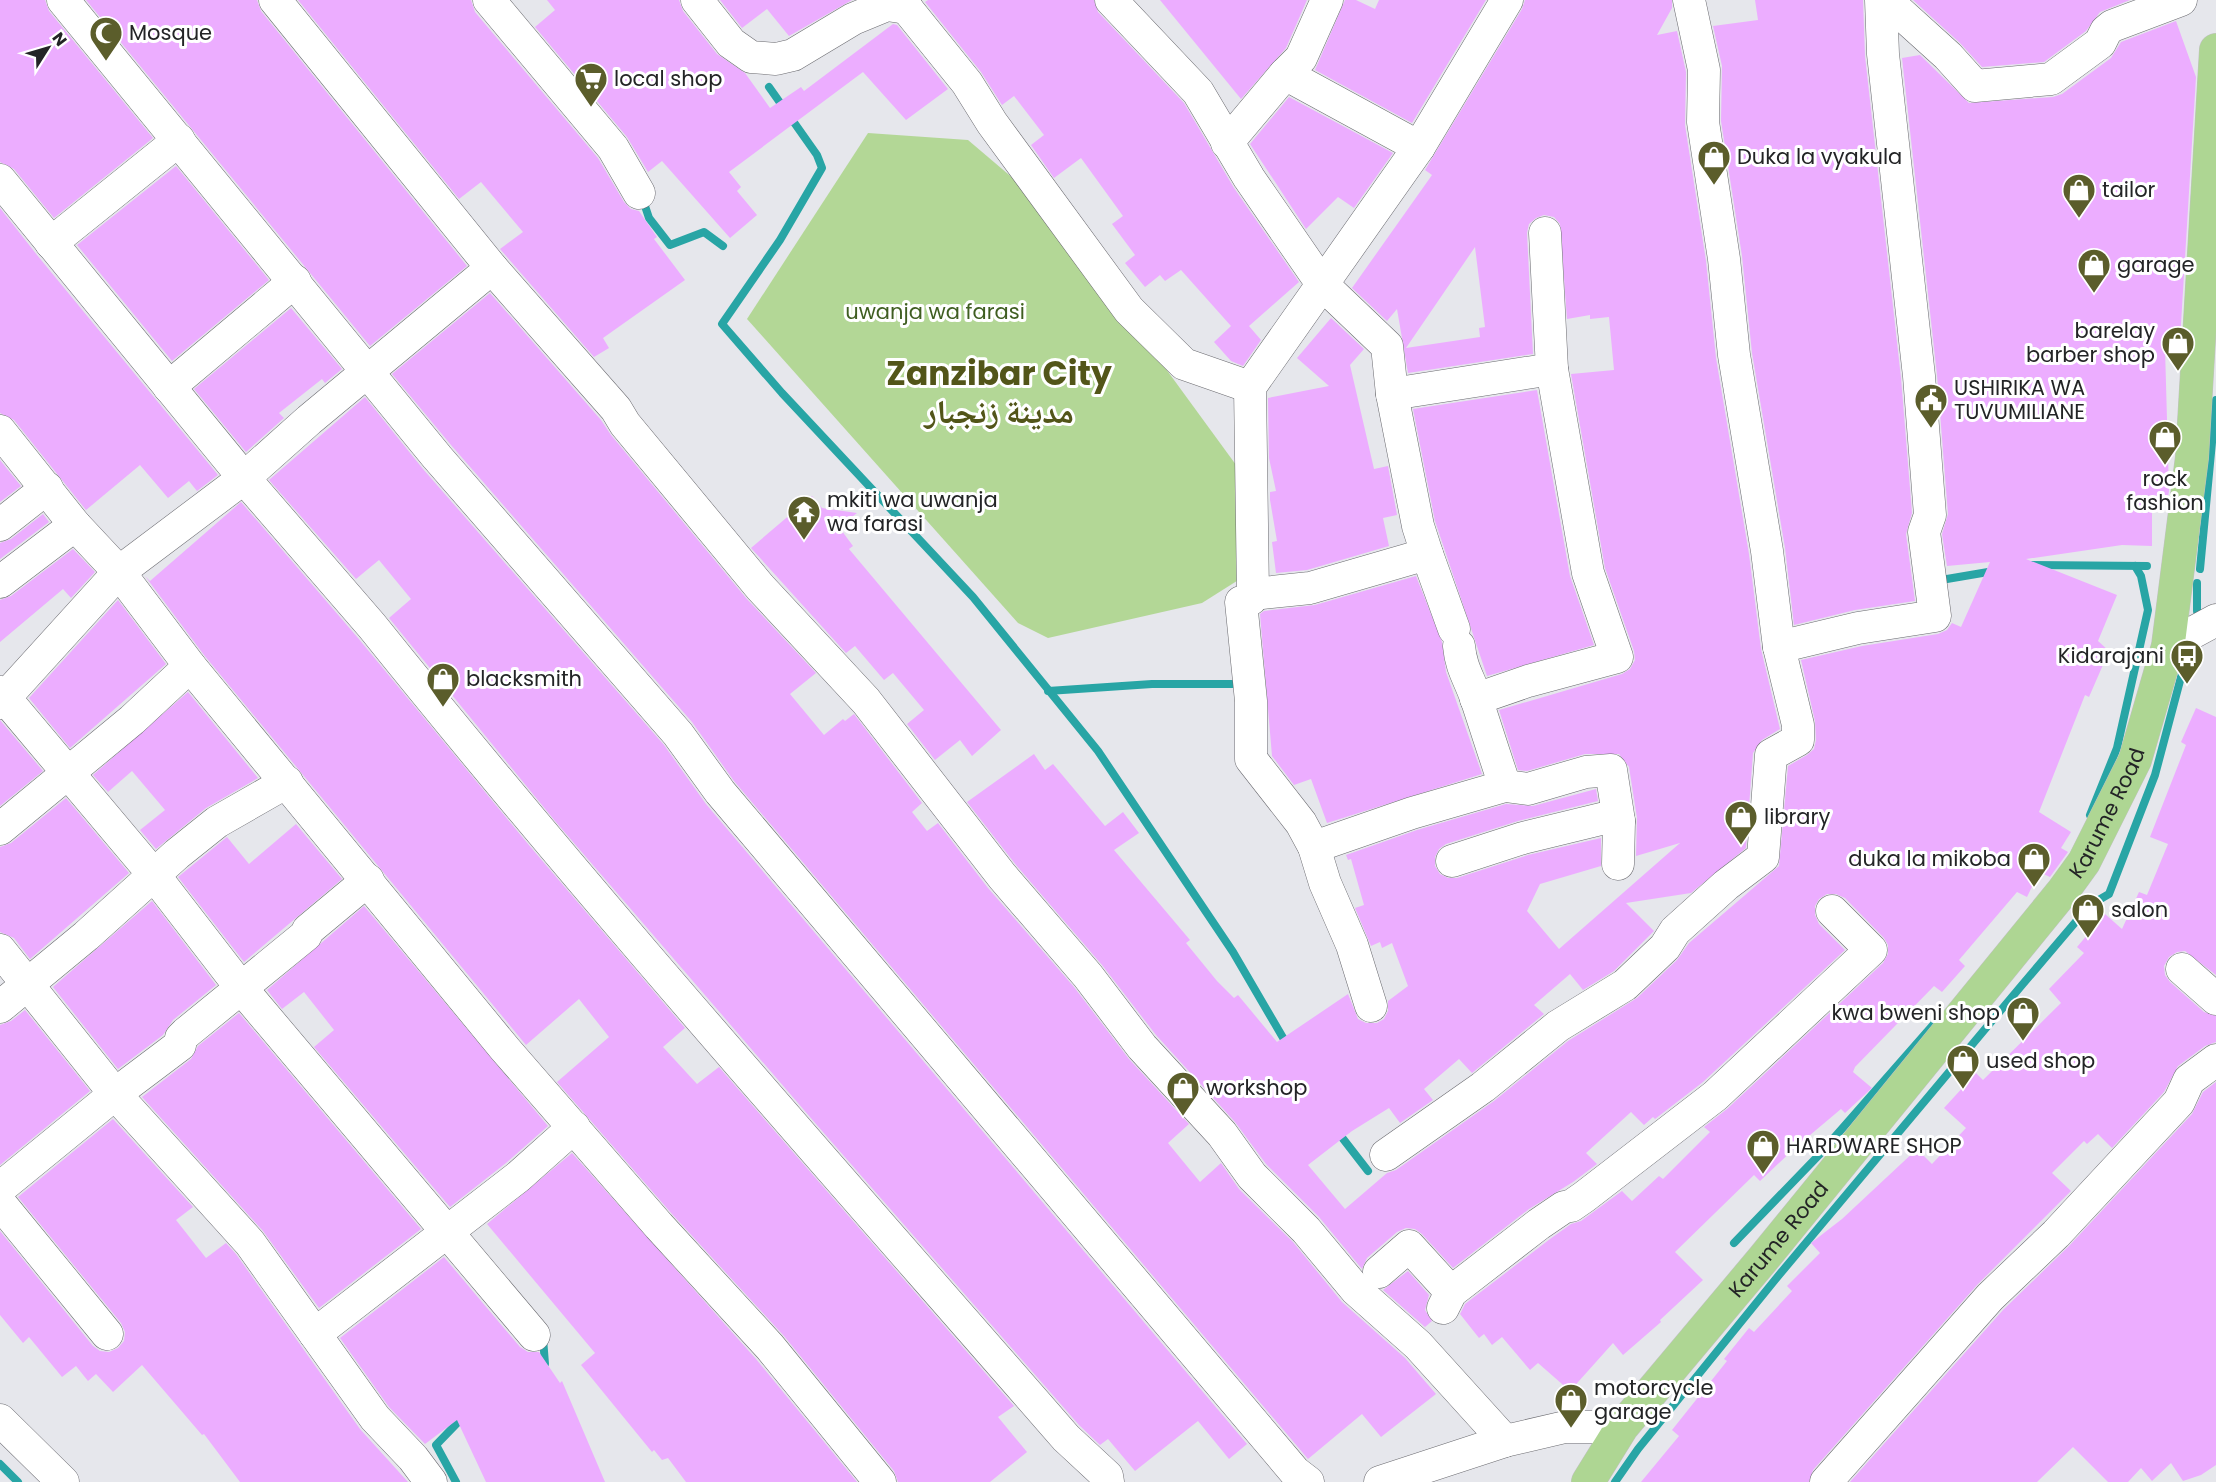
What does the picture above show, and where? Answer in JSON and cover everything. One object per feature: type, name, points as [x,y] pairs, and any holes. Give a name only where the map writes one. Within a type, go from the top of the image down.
[{"type":"main road","name":"Karume Road","points":[[1588,1482],[1622,1427],[1827,1181],[2077,872],[2134,760],[2168,646],[2192,457],[2216,50]]},
{"type":"street","points":[[63,0],[367,372],[494,523],[678,734],[720,792],[1294,1472],[1308,1482]]},
{"type":"street","points":[[275,0],[492,268],[616,409],[625,424],[760,587],[866,701],[1002,876],[1088,976],[1142,1047],[1222,1134],[1252,1176],[1306,1230],[1356,1290],[1418,1346],[1505,1441]]},
{"type":"street","points":[[489,0],[613,148],[639,193]]},
{"type":"street","points":[[697,0],[731,43],[751,57],[776,59],[793,55],[853,19],[887,4],[903,4],[967,83],[992,123],[1129,310],[1184,364],[1250,387]]},
{"type":"street","points":[[1111,0],[1198,92],[1274,217],[1322,284],[1387,346],[1392,394],[1418,526],[1457,637],[1460,664],[1476,699],[1479,714],[1505,786]]},
{"type":"street","points":[[1227,143],[1301,58],[1327,0]]},
{"type":"street","points":[[1371,1006],[1352,945],[1325,883],[1314,847],[1301,823],[1251,759],[1251,701],[1241,602],[1251,599],[1254,594],[1250,387],[1419,147],[1507,0]]},
{"type":"street","points":[[1386,1155],[1483,1087],[1558,1026],[1625,985],[1665,947],[1675,931],[1726,885],[1763,857],[1772,755],[1798,740],[1798,725],[1779,647],[1765,539],[1734,355],[1724,259],[1703,122],[1704,70],[1689,0]]},
{"type":"street","points":[[1779,647],[1858,628],[1935,616],[1919,376],[1883,54],[1881,0]]},
{"type":"street","points":[[1886,0],[1948,56],[1975,86],[2051,79],[2100,43],[2106,31],[2112,26],[2181,0]]},
{"type":"street","points":[[1285,74],[1419,147]]},
{"type":"street","points":[[51,243],[179,140]]},
{"type":"street","points":[[0,180],[244,478],[315,557],[347,600],[372,626],[521,807],[702,1020],[1066,1438],[1107,1476],[1108,1482]]},
{"type":"street","points":[[1476,699],[1528,681],[1617,657],[1593,588],[1552,369],[1545,233]]},
{"type":"street","points":[[492,268],[244,478],[119,572],[2,698],[154,875],[242,989],[534,1335]]},
{"type":"street","points":[[169,387],[294,281]]},
{"type":"street","points":[[1392,394],[1552,369]]},
{"type":"street","points":[[0,431],[75,525],[119,572],[190,666],[506,1049],[725,1299],[770,1347],[880,1482]]},
{"type":"street","points":[[0,525],[47,488]]},
{"type":"street","points":[[0,582],[75,525]]},
{"type":"street","points":[[1254,594],[1310,588],[1427,554]]},
{"type":"street","points":[[2168,646],[2216,620]]},
{"type":"street","points":[[0,829],[132,720],[190,666]]},
{"type":"street","points":[[1314,847],[1412,813],[1505,786],[1528,789],[1586,772],[1611,770],[1619,821],[1618,864]]},
{"type":"street","points":[[0,1007],[217,822],[286,782]]},
{"type":"street","points":[[1452,861],[1523,838],[1605,818],[1619,821]]},
{"type":"street","points":[[0,1188],[115,1094],[180,1046],[181,1038],[186,1033],[242,989],[368,880]]},
{"type":"street","points":[[1379,1272],[1409,1246],[1447,1300],[1548,1218],[1584,1197],[1715,1096],[1871,950],[1832,911]]},
{"type":"street","points":[[0,950],[115,1094],[250,1243],[375,1418],[413,1458],[430,1482]]},
{"type":"street","points":[[2182,969],[2216,999]]},
{"type":"street","points":[[1826,1482],[1990,1298],[2056,1234],[2179,1102],[2189,1080],[2216,1060]]},
{"type":"street","points":[[315,1334],[518,1177],[574,1126]]},
{"type":"street","points":[[0,1203],[107,1334]]},
{"type":"street","points":[[0,1420],[63,1482]]},
{"type":"street","points":[[1380,1482],[1505,1441],[1565,1427],[1622,1427]]},
{"type":"green space","name":"uwanja wa farasi","points":[[868,133],[968,140],[1021,185],[1166,369],[1239,469],[1240,579],[1202,603],[1048,638],[1018,623],[747,319]]},
{"type":"building","points":[[0,0],[45,0],[49,11],[153,138],[54,218],[14,169],[0,162]]},
{"type":"building","points":[[86,0],[257,0],[261,11],[467,266],[370,346]]},
{"type":"building","points":[[298,0],[471,0],[475,12],[598,158],[624,202],[631,209],[639,211],[657,237],[654,239],[685,280],[603,338],[609,348],[594,357],[500,249],[523,232],[481,182],[459,199]]},
{"type":"building","points":[[547,0],[679,0],[683,11],[717,54],[745,73],[770,108],[801,87],[804,91],[893,24],[897,25],[948,89],[906,120],[863,72],[729,172],[741,187],[737,191],[757,215],[730,238],[662,161],[648,172],[627,137],[535,27],[555,10]]},
{"type":"building","points":[[720,0],[852,0],[789,36],[767,9],[742,28]]},
{"type":"building","points":[[928,0],[1094,0],[1098,12],[1184,103],[1234,188],[1299,282],[1249,326],[1261,340],[1243,366],[1231,361],[1214,342],[1231,326],[1181,270],[1165,281],[1160,275],[1145,287],[1125,263],[1135,255],[1112,224],[1123,216],[1081,158],[1054,178],[1031,145],[1044,135],[1014,96],[1002,105],[981,72],[925,2]]},
{"type":"building","points":[[1160,0],[1307,0],[1286,48],[1241,99]]},
{"type":"building","points":[[1345,0],[1356,0],[1375,9],[1379,0],[1486,0],[1412,123],[1315,70]]},
{"type":"building","points":[[1525,0],[1672,0],[1672,8],[1657,35],[1677,31],[1686,72],[1685,125],[1706,261],[1716,358],[1749,554],[1761,649],[1780,729],[1762,740],[1753,753],[1746,848],[1691,893],[1626,903],[1654,931],[1614,971],[1583,990],[1570,974],[1534,1005],[1544,1014],[1472,1073],[1459,1059],[1424,1089],[1433,1100],[1400,1123],[1389,1108],[1352,1131],[1308,1165],[1345,1209],[1387,1173],[1396,1170],[1494,1101],[1568,1041],[1637,998],[1677,960],[1689,943],[1779,866],[1788,766],[1814,749],[1816,740],[1815,721],[1801,660],[1862,646],[1938,634],[1947,630],[1952,623],[1961,627],[1990,562],[1947,566],[1942,534],[1948,514],[1937,375],[1902,58],[1920,55],[1969,103],[2053,97],[2062,94],[2111,58],[2121,42],[2176,21],[2196,77],[2179,357],[2168,356],[2165,348],[2169,491],[2168,497],[2152,498],[2152,546],[2122,545],[2026,559],[2117,595],[2098,641],[2109,651],[2089,697],[2085,695],[2039,812],[2071,832],[2061,848],[2068,852],[2050,877],[2039,872],[2027,897],[2017,892],[1959,960],[1965,966],[1942,992],[1934,986],[1855,1067],[1853,1072],[1872,1088],[1845,1113],[1841,1109],[1760,1181],[1754,1175],[1675,1252],[1703,1280],[1660,1320],[1661,1322],[1623,1355],[1613,1343],[1570,1391],[1538,1363],[1530,1370],[1502,1337],[1492,1345],[1484,1334],[1479,1338],[1460,1314],[1465,1304],[1550,1239],[1571,1224],[1581,1221],[1622,1191],[1632,1201],[1659,1176],[1663,1179],[1710,1132],[1704,1127],[1727,1109],[1883,963],[1888,954],[1888,945],[1884,938],[1845,898],[1836,894],[1827,894],[1819,899],[1815,906],[1815,915],[1819,924],[1845,950],[1703,1082],[1655,1119],[1653,1117],[1644,1125],[1631,1112],[1586,1153],[1597,1164],[1529,1209],[1453,1268],[1422,1234],[1415,1229],[1406,1228],[1397,1232],[1367,1258],[1362,1269],[1319,1217],[1266,1164],[1235,1122],[1156,1035],[1102,965],[1016,865],[967,802],[1034,754],[1045,770],[1053,764],[1105,826],[1123,812],[1139,833],[1114,850],[1190,940],[1186,943],[1217,981],[1234,998],[1238,995],[1277,1042],[1348,994],[1358,1019],[1366,1023],[1377,1023],[1384,1019],[1388,1011],[1388,1001],[1408,986],[1392,943],[1382,948],[1380,942],[1371,946],[1355,908],[1364,905],[1351,859],[1348,860],[1346,855],[1417,830],[1506,804],[1533,806],[1596,789],[1598,801],[1518,821],[1446,844],[1439,849],[1435,857],[1435,866],[1440,874],[1448,878],[1457,878],[1528,855],[1601,838],[1601,866],[1540,884],[1527,911],[1559,949],[1680,843],[1636,856],[1637,818],[1629,767],[1619,754],[1585,754],[1527,771],[1518,770],[1499,710],[1622,674],[1630,669],[1635,660],[1634,651],[1605,568],[1571,374],[1614,370],[1609,317],[1590,319],[1590,315],[1567,319],[1560,224],[1554,217],[1544,215],[1529,224],[1527,233],[1533,354],[1408,373],[1397,309],[1387,321],[1352,288],[1432,175],[1425,170],[1522,9]],"holes":[[[1475,247],[1485,327],[1479,328],[1480,337],[1406,348]]]},
{"type":"building","points":[[1755,0],[1863,0],[1865,56],[1901,378],[1912,513],[1906,534],[1915,601],[1855,610],[1794,625],[1785,548],[1752,353],[1742,256],[1721,121],[1722,66],[1713,26],[1758,20]]},
{"type":"building","points":[[1913,0],[2130,0],[2100,12],[2086,31],[2044,62],[1982,67],[1960,43]]},
{"type":"building","points":[[1289,97],[1393,153],[1354,208],[1338,197],[1306,229],[1250,144]]},
{"type":"building","points":[[176,166],[269,280],[172,361],[77,245]]},
{"type":"building","points":[[0,208],[218,475],[197,491],[189,481],[168,498],[140,465],[86,510],[14,420],[0,413]]},
{"type":"building","points":[[490,293],[601,420],[746,598],[816,673],[790,694],[824,735],[843,719],[845,721],[854,714],[922,803],[912,812],[927,831],[938,823],[988,888],[1074,987],[1129,1059],[1189,1124],[1168,1143],[1200,1182],[1221,1163],[1239,1189],[1293,1242],[1342,1302],[1405,1358],[1436,1394],[1381,1437],[1362,1414],[1308,1459],[734,781],[692,722],[392,374]]},
{"type":"building","points":[[291,308],[342,369],[325,383],[322,379],[279,413],[284,418],[246,452],[194,389]]},
{"type":"building","points":[[1331,318],[1364,349],[1350,365],[1374,469],[1388,466],[1397,515],[1383,518],[1389,546],[1307,570],[1276,573],[1272,542],[1277,541],[1270,492],[1276,491],[1269,458],[1268,398],[1329,386],[1297,358]]},
{"type":"building","points":[[1537,390],[1570,576],[1594,645],[1487,676],[1435,521],[1413,409]]},
{"type":"building","points":[[365,397],[423,469],[664,745],[706,804],[1247,1444],[1229,1459],[1198,1421],[1135,1471],[1108,1439],[1100,1445],[1079,1425],[555,821],[389,618],[411,599],[379,560],[356,579],[269,480]]},
{"type":"building","points":[[0,460],[21,486],[0,502]]},
{"type":"building","points":[[812,496],[822,508],[857,513],[839,527],[853,546],[849,549],[1001,730],[972,756],[960,740],[935,760],[907,724],[924,710],[893,673],[884,680],[855,646],[846,653],[751,548]]},
{"type":"building","points":[[241,502],[685,1028],[663,1047],[697,1084],[719,1067],[1014,1406],[998,1417],[1027,1452],[990,1482],[898,1482],[894,1471],[784,1336],[672,1214],[557,1082],[609,1037],[579,999],[526,1045],[204,655],[145,576],[150,581]]},
{"type":"building","points":[[43,514],[49,522],[0,559],[0,543],[11,539]]},
{"type":"building","points":[[73,549],[95,572],[71,598],[63,589],[0,642],[0,600],[11,596]]},
{"type":"building","points":[[1416,576],[1442,642],[1446,672],[1482,774],[1327,823],[1311,779],[1294,785],[1272,756],[1260,614],[1264,611],[1315,605]]},
{"type":"building","points":[[118,600],[166,664],[70,748],[29,698]]},
{"type":"building","points":[[188,692],[258,778],[206,808],[156,849],[140,830],[165,810],[132,771],[108,792],[93,775]]},
{"type":"building","points":[[2196,708],[2216,717],[2216,975],[2185,951],[2177,952],[2169,957],[2164,966],[2165,975],[2170,982],[2204,1012],[2216,1016],[2216,1042],[2205,1046],[2178,1066],[2164,1092],[2112,1148],[2098,1134],[2087,1144],[2084,1141],[2052,1173],[2071,1191],[1977,1285],[1813,1470],[1809,1482],[1641,1482],[1679,1436],[1672,1430],[1727,1361],[1724,1359],[1749,1328],[1754,1332],[1792,1291],[1787,1286],[1820,1253],[1811,1243],[1842,1219],[1917,1149],[1932,1164],[1966,1128],[1944,1108],[1976,1073],[1983,1080],[2061,1003],[2049,989],[2084,953],[2077,947],[2105,914],[2122,929],[2139,892],[2147,895],[2168,844],[2150,837],[2186,745],[2181,742]]},
{"type":"building","points":[[0,720],[43,771],[0,806]]},
{"type":"building","points":[[66,798],[129,873],[30,959],[14,938],[0,932],[0,847],[11,843]]},
{"type":"building","points":[[296,824],[342,879],[244,962],[178,877],[227,837],[249,864]]},
{"type":"building","points":[[152,901],[216,985],[173,1020],[163,1035],[118,1069],[53,987]]},
{"type":"building","points":[[364,906],[548,1126],[450,1207],[314,1047],[334,1030],[304,992],[282,1009],[267,990]]},
{"type":"building","points":[[25,1010],[90,1091],[0,1165],[0,1025],[11,1021]]},
{"type":"building","points":[[239,1013],[421,1229],[319,1308],[263,1231],[142,1097],[191,1059],[198,1046]]},
{"type":"building","points":[[2216,1082],[2216,1465],[2201,1475],[2183,1481],[2171,1463],[2152,1481],[2141,1468],[2128,1482],[2108,1482],[2073,1447],[2037,1482],[1850,1482],[2003,1310],[2069,1246],[2192,1114],[2203,1092]]},
{"type":"building","points":[[113,1119],[193,1207],[176,1220],[206,1258],[226,1243],[236,1254],[360,1429],[408,1482],[240,1482],[204,1434],[202,1435],[142,1365],[113,1392],[96,1374],[88,1381],[76,1366],[62,1377],[29,1337],[23,1343],[0,1315],[0,1231],[93,1346],[100,1351],[109,1352],[118,1348],[124,1341],[125,1332],[121,1323],[18,1197]]},
{"type":"building","points":[[572,1153],[756,1359],[857,1482],[686,1482],[668,1458],[662,1460],[654,1450],[652,1452],[581,1365],[595,1353],[487,1224]]},
{"type":"building","points":[[444,1257],[520,1347],[528,1352],[539,1352],[560,1383],[562,1381],[605,1482],[486,1482],[457,1420],[425,1444],[389,1407],[340,1338]]},
{"type":"building","points":[[1408,1271],[1429,1295],[1425,1310],[1432,1321],[1425,1327],[1383,1290]]},
{"type":"waterway","points":[[769,87],[817,155],[822,168],[780,240],[722,324],[782,393],[973,597],[1098,751],[1233,952],[1289,1048]]},
{"type":"waterway","points":[[642,197],[649,218],[670,245],[704,232],[723,246]]},
{"type":"waterway","points":[[2200,569],[2216,400]]},
{"type":"waterway","points":[[2030,565],[2147,566]]},
{"type":"waterway","points":[[2090,815],[2117,748],[2148,610],[2141,576],[2135,566]]},
{"type":"waterway","points":[[1940,575],[1941,580],[1994,571]]},
{"type":"waterway","points":[[2197,583],[2197,611]]},
{"type":"waterway","points":[[1615,1482],[1638,1449],[1779,1275],[2022,985],[2090,905],[2109,894],[2155,775],[2185,662]]},
{"type":"waterway","points":[[1048,691],[1152,684],[1242,684]]},
{"type":"waterway","points":[[1734,1243],[1819,1155],[1934,1024]]},
{"type":"waterway","points":[[1337,1131],[1368,1171]]},
{"type":"waterway","points":[[541,1368],[545,1364],[543,1338]]},
{"type":"waterway","points":[[456,1482],[436,1445],[465,1415]]},
{"type":"waterway","points":[[0,1464],[18,1482]]},
{"type":"place","name":"Mosque","points":[[106,62]]},
{"type":"place","name":"local shop","points":[[591,108]]},
{"type":"place","name":"Duka la vyakula","points":[[1714,186]]},
{"type":"place","name":"tailor","points":[[2079,219]]},
{"type":"place","name":"garage","points":[[2094,294]]},
{"type":"place","name":"barelay barber shop","points":[[2178,372]]},
{"type":"place","name":"USHIRIKA WA TUVUMILIANE","points":[[1931,429]]},
{"type":"place","name":"rock fashion","points":[[2165,466]]},
{"type":"place","name":"mkiti wa uwanja wa farasi","points":[[804,541]]},
{"type":"place","name":"Kidarajani","points":[[2187,685]]},
{"type":"place","name":"blacksmith","points":[[443,708]]},
{"type":"place","name":"library","points":[[1741,846]]},
{"type":"place","name":"duka la mikoba","points":[[2034,888]]},
{"type":"place","name":"salon","points":[[2088,939]]},
{"type":"place","name":"kwa bweni shop","points":[[2023,1042]]},
{"type":"place","name":"used shop","points":[[1963,1090]]},
{"type":"place","name":"workshop","points":[[1183,1117]]},
{"type":"place","name":"HARDWARE SHOP","points":[[1763,1175]]},
{"type":"place","name":"motorcycle garage","points":[[1571,1429]]},
{"type":"district","name":"Zanzibar City مدينة زنجبار","points":[[999,392]]}]
